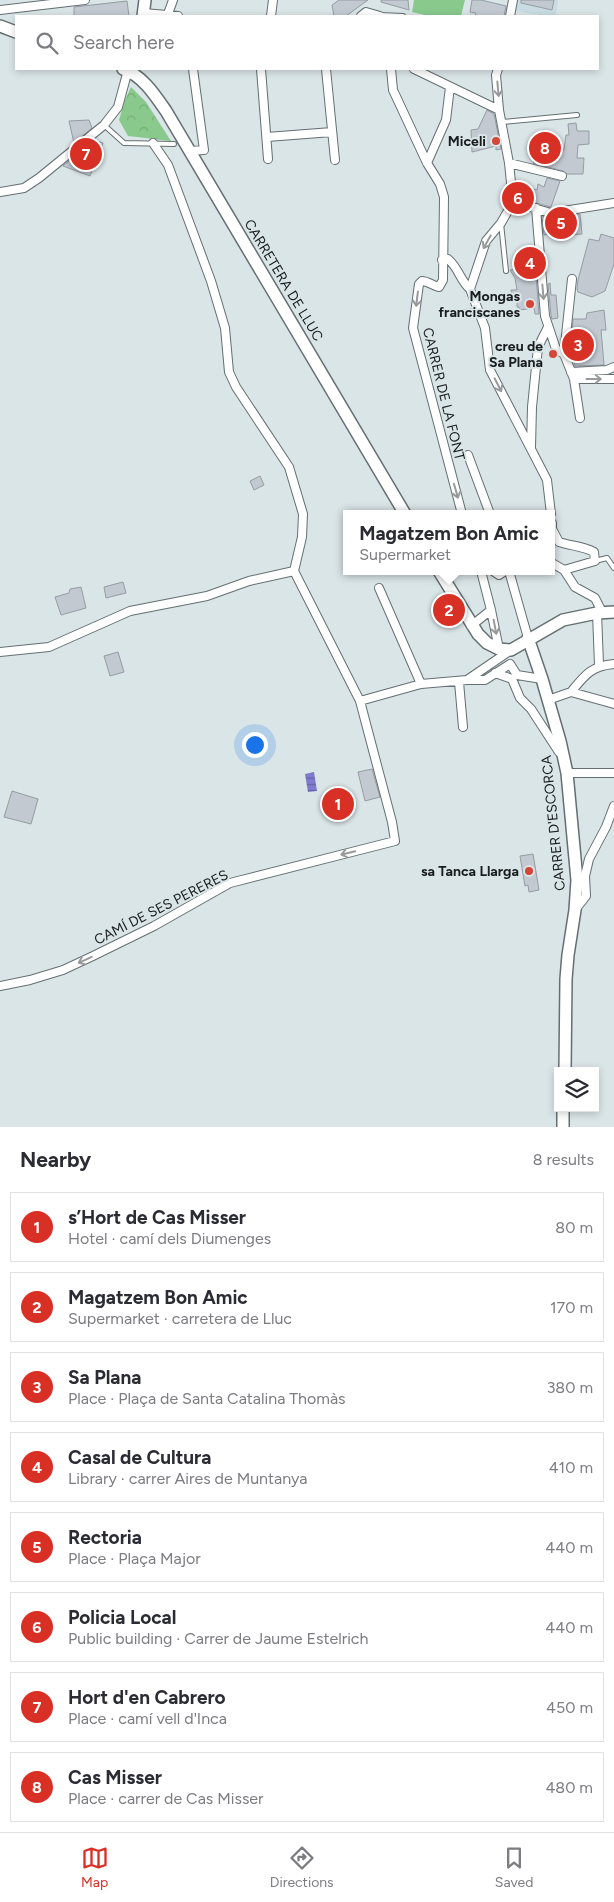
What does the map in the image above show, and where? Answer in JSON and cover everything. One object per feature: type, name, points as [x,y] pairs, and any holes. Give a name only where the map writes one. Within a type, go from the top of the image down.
[{"type":"main road","points":[[143,14],[145,0]]},
{"type":"main road","points":[[0,26],[15,32]]},
{"type":"main road","name":"CARRETERA DE LLUC","points":[[127,70],[155,94],[403,510]]},
{"type":"main road","points":[[441,575],[471,626],[487,643],[505,650],[563,620],[614,612]]},
{"type":"main road","name":"CARRER D'ESCORCA","points":[[528,638],[548,700],[566,773],[577,880],[566,979],[565,1067]]},
{"type":"main road","points":[[563,1127],[564,1112]]},
{"type":"street","points":[[0,10],[86,0]]},
{"type":"street","points":[[168,14],[173,0]]},
{"type":"street","points":[[271,15],[273,0]]},
{"type":"street","points":[[510,15],[513,0]]},
{"type":"street","points":[[362,15],[366,12],[376,15]]},
{"type":"street","points":[[143,14],[173,15]]},
{"type":"street","points":[[0,192],[24,188],[104,125],[118,107],[126,70]]},
{"type":"street","points":[[190,151],[204,150],[193,70]]},
{"type":"street","points":[[261,70],[268,159]]},
{"type":"street","points":[[326,70],[335,160]]},
{"type":"street","points":[[391,70],[393,90],[427,163],[440,184],[444,197],[442,260],[448,259],[454,264],[464,284],[470,289],[485,328],[490,370],[547,480],[551,510]]},
{"type":"street","points":[[416,70],[500,110]]},
{"type":"street","points":[[470,289],[486,240],[501,223],[513,202],[500,110],[496,75],[498,70]]},
{"type":"street","points":[[427,163],[446,120],[450,86]]},
{"type":"street","points":[[267,137],[332,132]]},
{"type":"street","points":[[153,143],[168,165],[211,280],[224,328],[229,372],[236,387],[289,467],[303,514],[302,537],[294,571],[360,701],[421,684],[485,680],[510,664],[517,675],[542,679]]},
{"type":"street","points":[[509,163],[562,176]]},
{"type":"street","points":[[513,202],[551,213],[614,203]]},
{"type":"street","points":[[536,208],[544,303],[548,327],[556,349],[564,354]]},
{"type":"street","name":"CARRER DE LA FONT","points":[[442,260],[443,280],[439,287],[425,281],[419,284],[413,328],[461,510]]},
{"type":"street","points":[[572,279],[564,354],[573,375],[580,418]]},
{"type":"street","points":[[531,449],[532,407],[538,347],[548,327]]},
{"type":"street","points":[[573,375],[607,370],[614,367]]},
{"type":"street","points":[[573,375],[614,379]]},
{"type":"street","points":[[468,454],[489,510]]},
{"type":"street","points":[[555,535],[559,542],[569,546],[584,547],[594,552],[595,562],[564,570]]},
{"type":"street","points":[[555,565],[564,570],[575,587],[595,598],[600,613],[599,665]]},
{"type":"street","points":[[0,652],[49,647],[130,611],[207,596],[249,581],[294,571]]},
{"type":"street","points":[[463,681],[505,650],[482,575]]},
{"type":"street","points":[[510,575],[528,638]]},
{"type":"street","points":[[379,588],[421,684]]},
{"type":"street","points":[[471,626],[492,610]]},
{"type":"street","points":[[548,700],[571,692],[588,672],[599,665],[614,664]]},
{"type":"street","points":[[495,673],[512,679],[520,698],[531,709],[563,759]]},
{"type":"street","points":[[463,681],[463,727]]},
{"type":"street","points":[[571,692],[614,704]]},
{"type":"street","name":"CAMÍ DE SES PERERES","points":[[0,986],[30,980],[55,972],[93,956],[154,926],[230,883],[395,841],[392,822],[360,701]]},
{"type":"street","points":[[566,773],[614,773]]},
{"type":"street","points":[[575,910],[582,904],[586,896],[585,876],[589,859],[606,827],[614,806]]},
{"type":"lane","points":[[18,15],[19,7]]},
{"type":"lane","points":[[502,122],[577,116]]},
{"type":"lane","points":[[104,125],[124,143],[174,144]]},
{"type":"lane","points":[[501,223],[506,271]]},
{"type":"lane","points":[[460,313],[478,310]]},
{"type":"lane","points":[[595,562],[608,558],[614,568]]},
{"type":"shaded area","points":[[472,0],[515,7],[516,0],[558,0],[556,15],[539,15],[507,9],[505,15],[469,15]]},
{"type":"shaded area","points":[[314,772],[317,791],[308,792],[305,774]]},
{"type":"green space","points":[[414,0],[465,0],[461,15],[425,15],[412,12]]},
{"type":"green space","points":[[131,87],[146,102],[171,141],[128,136],[119,120]]},
{"type":"building","points":[[339,0],[368,0],[347,15],[334,15],[332,5]]},
{"type":"building","points":[[381,0],[408,0],[409,10],[381,2]]},
{"type":"building","points":[[472,0],[481,0],[506,6],[504,15],[475,15],[476,13],[470,12]]},
{"type":"building","points":[[521,0],[554,0],[552,10],[521,3]]},
{"type":"building","points":[[127,1],[129,15],[74,15],[74,7]]},
{"type":"building","points":[[487,110],[494,114],[501,149],[496,150],[496,146],[472,152],[471,130],[478,129]]},
{"type":"building","points":[[89,120],[92,128],[74,143],[69,121]]},
{"type":"building","points":[[576,123],[577,131],[589,131],[589,144],[578,145],[577,158],[584,158],[583,174],[567,174],[563,171],[533,163],[540,143],[564,150],[566,135],[569,135],[568,124]]},
{"type":"building","points":[[94,140],[103,143],[90,176],[63,166]]},
{"type":"building","points":[[547,178],[560,181],[551,207],[518,198],[517,185],[537,190],[538,184],[544,187]]},
{"type":"building","points":[[580,214],[582,234],[551,237],[550,234],[544,235],[542,216],[550,218],[550,221],[567,220],[566,216]]},
{"type":"building","points":[[601,234],[614,238],[614,264],[605,291],[592,297],[578,292],[578,280],[589,239],[599,241]]},
{"type":"building","points":[[534,250],[539,314],[535,314],[534,308],[520,310],[517,307],[517,297],[512,296],[511,290],[517,290],[515,278],[510,270],[523,268],[522,257],[529,256],[528,251]]},
{"type":"building","points":[[550,283],[551,295],[556,295],[558,318],[552,319],[548,284]]},
{"type":"building","points":[[604,310],[606,330],[601,330],[604,365],[575,366],[571,343],[573,319],[586,319],[587,313]]},
{"type":"building","points":[[260,476],[264,485],[254,490],[250,481]]},
{"type":"building","points":[[123,582],[126,593],[106,598],[104,587]]},
{"type":"building","points":[[81,587],[86,608],[61,615],[55,597],[69,593],[70,589]]},
{"type":"building","points":[[118,652],[124,672],[110,676],[104,656]]},
{"type":"building","points":[[372,769],[380,797],[365,801],[358,772]]},
{"type":"building","points":[[12,791],[38,799],[31,824],[4,817]]},
{"type":"building","name":"sa Tanca Llarga","points":[[533,854],[539,890],[529,892],[528,885],[525,886],[520,856]]},
{"type":"place","name":"Miceli","points":[[496,141]]},
{"type":"place","name":"Cas Misser","points":[[545,148]]},
{"type":"place","name":"Hort d'en Cabrero","points":[[86,154]]},
{"type":"place","name":"Policia Local","points":[[518,198]]},
{"type":"place","name":"Rectoria","points":[[561,223]]},
{"type":"place","name":"Casal de Cultura","points":[[530,263]]},
{"type":"place","name":"Mongas franciscanes","points":[[530,304]]},
{"type":"place","name":"Sa Plana","points":[[578,345]]},
{"type":"place","name":"creu de Sa Plana","points":[[553,354]]},
{"type":"place","name":"Magatzem Bon Amic","points":[[449,610]]},
{"type":"place","name":"s’Hort de Cas Misser","points":[[338,804]]},
{"type":"place","name":"sa Tanca Llarga","points":[[529,871]]}]
